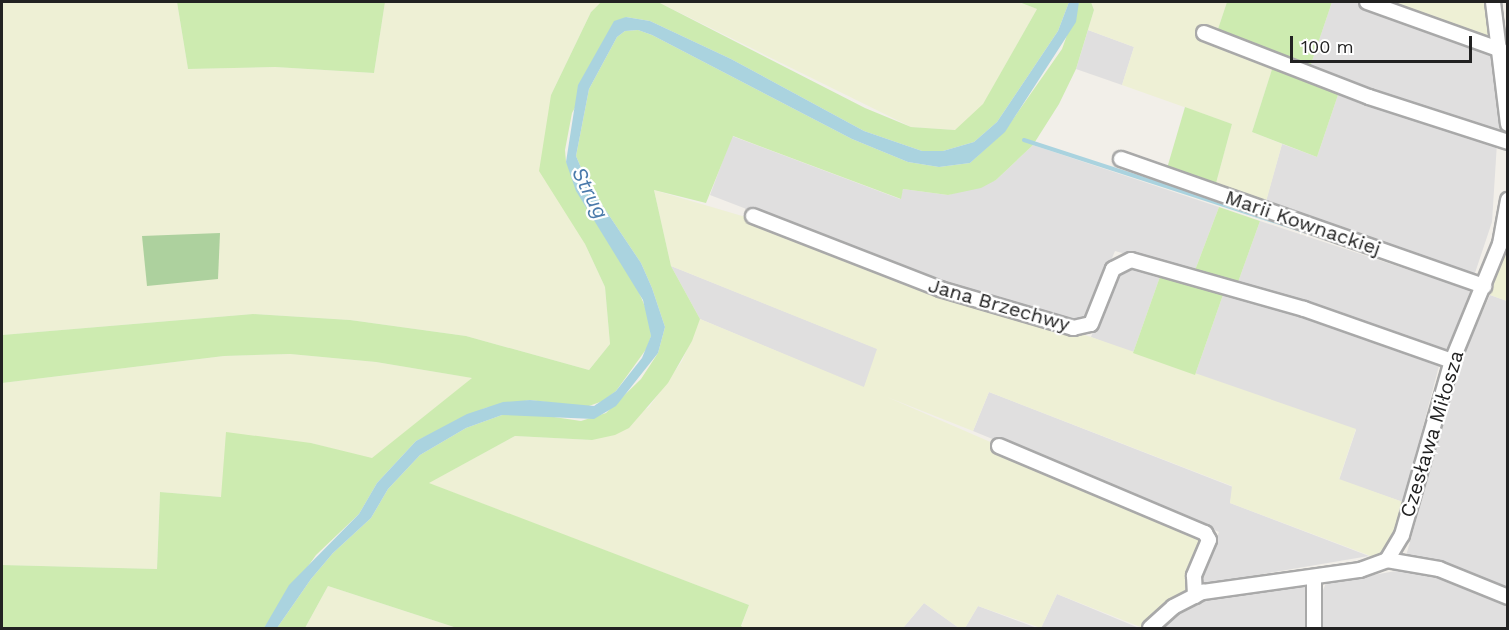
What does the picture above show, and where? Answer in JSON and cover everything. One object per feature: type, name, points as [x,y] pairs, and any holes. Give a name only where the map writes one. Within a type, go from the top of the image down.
[{"type":"street","points":[[1367,2],[1501,50]]},
{"type":"street","points":[[1493,2],[1501,50],[1508,124]]},
{"type":"street","points":[[1204,33],[1369,98],[1508,142]]},
{"type":"street","name":"Marii Kownackiej","points":[[1121,159],[1484,286]]},
{"type":"street","name":"Czesława Miłosza","points":[[1386,560],[1402,535],[1452,361],[1500,244],[1508,200]]},
{"type":"street","name":"Jana Brzechwy","points":[[753,216],[940,289],[1073,328],[1090,324],[1113,269],[1131,260],[1304,309],[1452,361]]},
{"type":"street","points":[[999,446],[1205,533],[1209,540],[1194,576],[1195,596]]},
{"type":"street","points":[[1150,628],[1173,607],[1195,596],[1223,587],[1360,570],[1386,560],[1439,569],[1508,597]]},
{"type":"street","points":[[1314,576],[1314,628]]},
{"type":"shaded area","points":[[1332,2],[1364,2],[1493,51],[1501,128],[1490,132],[1310,67]]},
{"type":"shaded area","points":[[1088,30],[1134,47],[1122,85],[1076,69]]},
{"type":"shaded area","points":[[1340,89],[1497,143],[1492,222],[1474,276],[1265,204],[1282,144],[1317,157]]},
{"type":"shaded area","points":[[732,136],[900,199],[903,189],[948,195],[996,180],[1033,145],[1219,207],[1194,273],[1115,251],[1086,321],[1079,324],[949,287],[710,195]]},
{"type":"shaded area","points":[[1260,221],[1473,291],[1447,351],[1237,285]]},
{"type":"shaded area","points":[[1124,265],[1162,271],[1133,353],[1091,337],[1116,271]]},
{"type":"shaded area","points":[[671,266],[878,349],[864,388],[700,319]]},
{"type":"shaded area","points":[[1225,289],[1429,353],[1439,366],[1403,502],[1339,480],[1356,430],[1195,375]]},
{"type":"shaded area","points":[[1490,295],[1507,301],[1507,628],[1321,628],[1321,595],[1326,583],[1402,570],[1462,358]]},
{"type":"shaded area","points":[[989,392],[1233,487],[1230,503],[1369,556],[1198,585],[1219,532],[973,431]]},
{"type":"shaded area","points":[[1307,584],[1308,628],[1159,628],[1187,605],[1204,597]]},
{"type":"shaded area","points":[[1057,594],[1139,628],[1041,628]]},
{"type":"shaded area","points":[[924,603],[959,628],[903,628]]},
{"type":"shaded area","points":[[978,606],[1037,628],[965,628]]},
{"type":"green space","points":[[2,2],[177,2],[188,69],[275,67],[374,73],[385,2],[601,2],[591,12],[551,95],[585,244],[605,287],[610,344],[589,370],[466,336],[350,320],[253,314],[2,335]]},
{"type":"green space","points":[[177,2],[385,2],[374,73],[275,67],[188,69]]},
{"type":"green space","points":[[601,2],[658,2],[865,108],[911,127],[955,130],[983,104],[1037,9],[1019,2],[1069,2],[1058,31],[997,122],[974,142],[943,151],[922,151],[864,131],[731,59],[650,21],[626,17],[572,113],[565,150],[566,162],[635,283],[649,316],[651,336],[647,348],[616,391],[603,401],[586,407],[530,400],[485,408],[416,441],[377,483],[359,514],[316,555],[264,628],[2,628],[2,565],[157,569],[160,492],[221,497],[226,432],[311,443],[372,458],[472,378],[376,362],[290,354],[224,356],[2,383],[2,335],[253,314],[350,320],[466,336],[589,370],[610,344],[605,287],[585,244],[539,171],[551,95],[591,12]]},
{"type":"green space","points":[[658,2],[1019,2],[1037,9],[983,105],[956,130],[911,127]]},
{"type":"green space","points":[[1079,2],[1091,2],[1094,10],[1076,69],[1059,104],[1033,145],[996,180],[981,188],[948,195],[903,189],[901,199],[733,136],[706,203],[654,190],[671,266],[700,319],[692,341],[668,383],[629,428],[615,435],[592,440],[515,436],[429,483],[749,605],[741,626],[744,628],[457,628],[328,586],[305,628],[277,628],[311,579],[333,553],[371,518],[388,489],[420,455],[466,428],[502,415],[527,413],[581,421],[606,413],[641,379],[658,353],[665,327],[652,288],[641,263],[588,184],[576,156],[589,89],[617,37],[625,31],[638,30],[652,35],[852,139],[908,162],[939,167],[970,163],[1004,132],[1062,49]]},
{"type":"green space","points":[[1091,2],[1227,2],[1217,32],[1274,63],[1252,132],[1282,144],[1263,213],[1212,198],[1232,124],[1122,85],[1134,47],[1088,30],[1094,10]]},
{"type":"green space","points":[[1227,2],[1332,2],[1310,67],[1217,32]]},
{"type":"green space","points":[[1380,2],[1484,2],[1491,43]]},
{"type":"green space","points":[[1274,63],[1340,89],[1317,157],[1252,132]]},
{"type":"green space","points":[[1185,107],[1232,124],[1212,198],[1163,182]]},
{"type":"green space","points":[[654,190],[749,218],[905,283],[1091,337],[1356,429],[1339,479],[1403,502],[1389,548],[1376,558],[1230,503],[1232,486],[989,392],[973,431],[887,397],[1199,533],[1203,544],[1184,593],[1143,628],[1057,594],[1041,628],[978,606],[965,628],[959,628],[924,603],[903,628],[744,628],[741,627],[749,605],[428,483],[515,436],[592,440],[649,407],[682,361],[700,319],[864,387],[877,349],[671,266]]},
{"type":"green space","points":[[1219,207],[1260,221],[1237,285],[1194,273]]},
{"type":"green space","points":[[220,233],[218,279],[147,286],[142,236]]},
{"type":"green space","points":[[1504,255],[1507,257],[1507,301],[1490,295]]},
{"type":"green space","points":[[1162,271],[1225,289],[1195,375],[1133,353]]},
{"type":"green space","points":[[290,354],[376,362],[473,378],[372,459],[311,443],[221,497],[160,492],[157,569],[2,565],[2,383],[224,356]]},
{"type":"green space","points":[[328,586],[457,628],[305,628]]},
{"type":"water","name":"Strug","points":[[1069,2],[1079,2],[1076,22],[1005,132],[970,163],[939,167],[908,162],[852,139],[652,35],[638,30],[625,31],[617,37],[589,89],[576,156],[588,184],[641,263],[652,288],[665,327],[658,353],[616,406],[594,419],[502,415],[466,428],[420,455],[388,489],[371,518],[333,553],[311,579],[277,628],[264,628],[289,585],[359,514],[377,483],[416,441],[467,414],[503,402],[530,400],[594,406],[616,391],[642,358],[651,336],[643,300],[576,191],[566,162],[578,85],[614,21],[626,17],[650,21],[731,59],[864,131],[922,151],[943,151],[974,142],[997,122],[1058,31]]},
{"type":"waterway","points":[[1024,140],[1356,248]]}]
